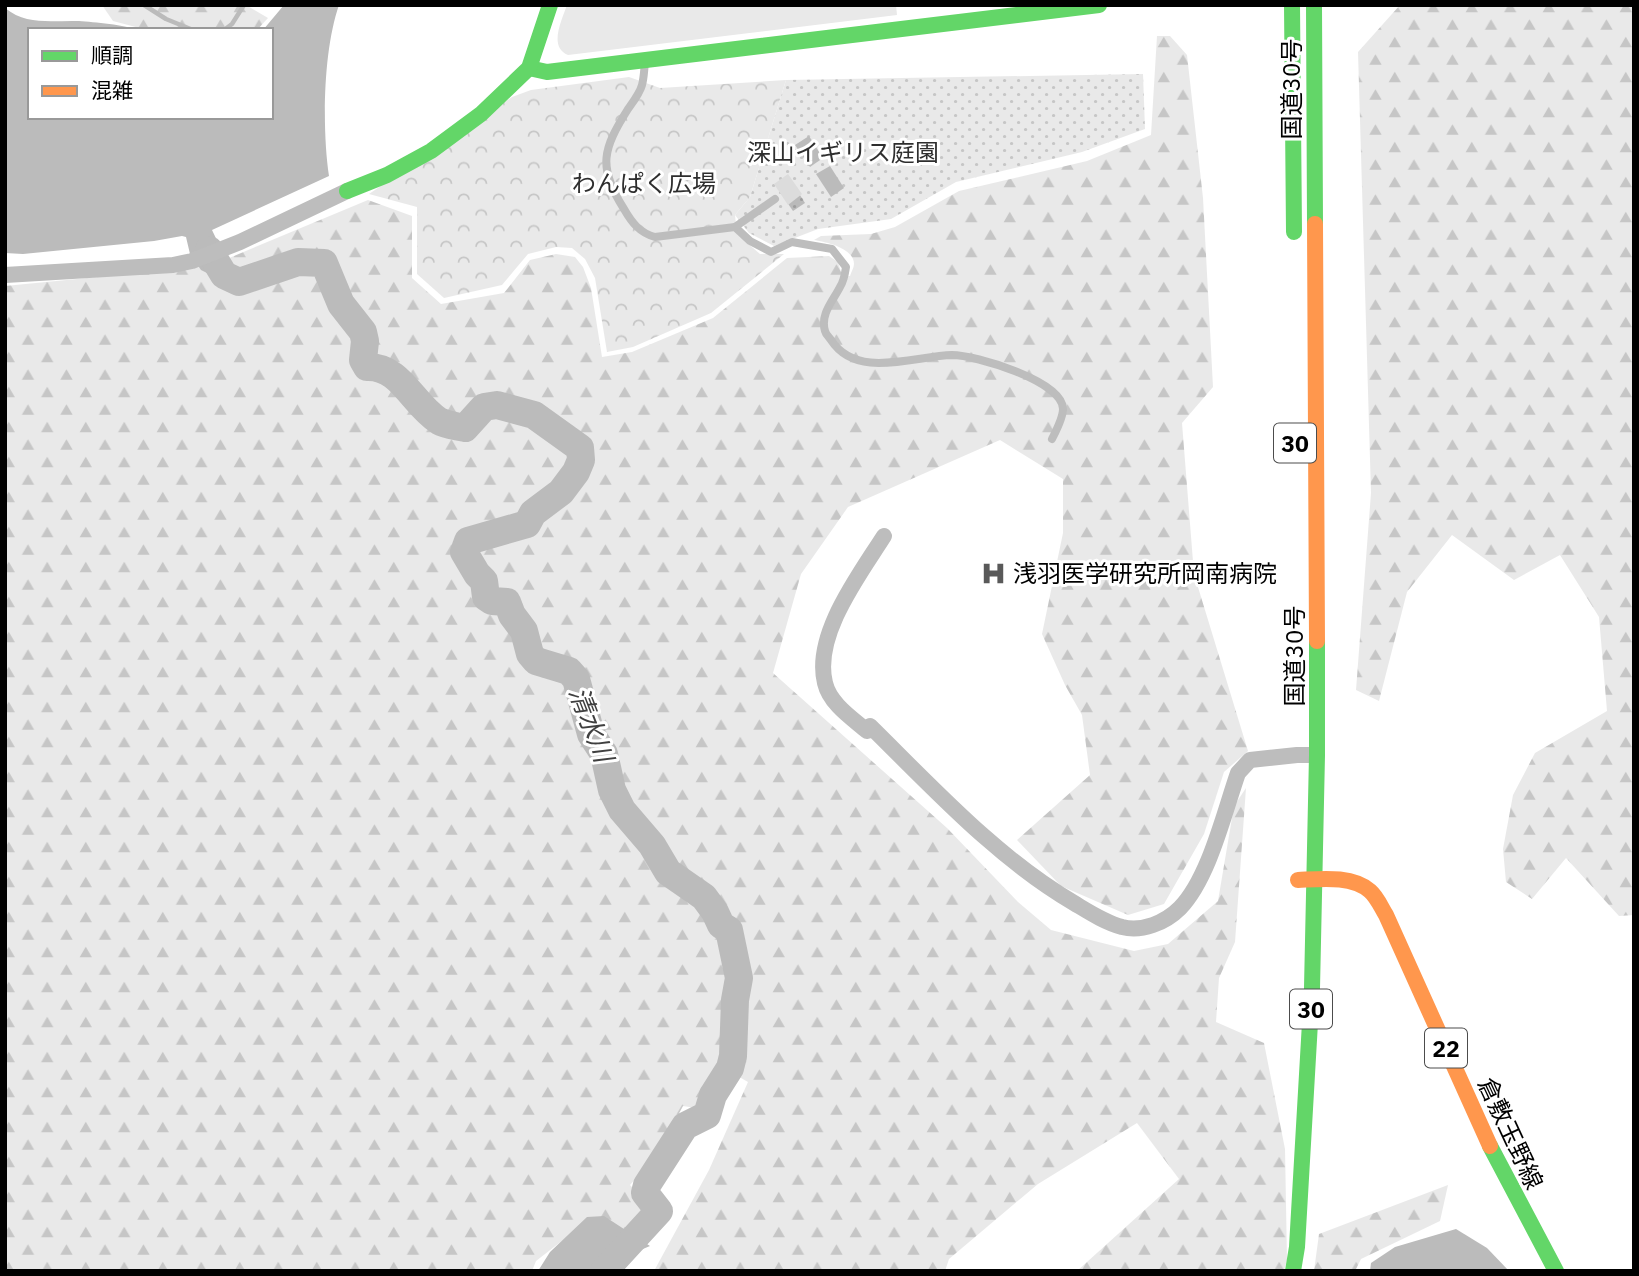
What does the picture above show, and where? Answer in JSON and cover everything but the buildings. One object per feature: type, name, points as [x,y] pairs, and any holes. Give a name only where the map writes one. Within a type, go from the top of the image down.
[{"type":"main road","points":[[347,191],[408,164],[456,135],[481,114],[529,68],[550,5]]},
{"type":"main road","points":[[529,68],[547,72],[1099,5]]},
{"type":"main road","name":"国道30号","points":[[1292,5],[1294,255]]},
{"type":"main road","name":"国道30号","points":[[1293,1271],[1297,1247],[1312,988],[1303,875],[1317,755],[1314,5]]},
{"type":"main road","name":"倉敷玉野線","points":[[1303,875],[1358,885],[1370,892],[1386,915],[1494,1155],[1556,1271]]},
{"type":"street","points":[[5,275],[173,265],[192,261],[221,247],[240,242],[347,191]]},
{"type":"street","points":[[884,536],[841,602],[828,635],[823,665],[825,684],[837,705],[867,730],[870,726],[954,808],[1012,859],[1055,892],[1103,920],[1124,927],[1143,928],[1163,921],[1178,910],[1196,889],[1238,773],[1244,765],[1250,760],[1317,755]]},
{"type":"lane","points":[[646,60],[642,87],[606,150],[607,174],[615,196],[629,218],[644,234],[656,237],[735,226],[775,200]]},
{"type":"lane","points":[[735,226],[750,241],[771,251],[792,242],[832,249],[841,258],[846,267],[842,285],[826,309],[825,331],[837,350],[857,360],[879,363],[954,355],[980,359],[1033,379],[1049,388],[1060,399],[1063,409],[1052,439]]},
{"type":"green space","points":[[102,5],[246,5],[268,18],[259,28],[139,28],[113,21]]},
{"type":"green space","points":[[567,5],[896,5],[897,15],[568,55],[562,51],[558,40]]},
{"type":"green space","points":[[1400,5],[1634,5],[1634,915],[1619,916],[1566,858],[1532,899],[1506,882],[1503,849],[1513,795],[1535,753],[1607,711],[1599,617],[1560,555],[1514,580],[1452,535],[1407,592],[1379,701],[1356,690],[1371,493],[1358,52]]},
{"type":"green space","points":[[1157,36],[1170,36],[1187,55],[1203,198],[1213,387],[1182,423],[1194,574],[1248,751],[1224,772],[1204,834],[1164,904],[1128,915],[1061,886],[1017,840],[1090,775],[1082,715],[1042,634],[1063,533],[1063,479],[1000,440],[848,507],[801,574],[773,673],[947,828],[1018,902],[1051,930],[1134,951],[1168,944],[1218,901],[1234,806],[1246,788],[1235,942],[1219,978],[1216,1022],[1264,1043],[1285,1149],[1287,1260],[1284,1271],[1077,1271],[1179,1179],[1137,1123],[1038,1184],[949,1259],[945,1271],[654,1271],[709,1170],[748,1082],[727,1070],[712,1085],[702,1109],[683,1106],[655,1157],[630,1185],[650,1206],[615,1237],[572,1233],[536,1261],[532,1271],[5,1271],[5,286],[210,266],[368,200],[412,216],[412,278],[441,304],[504,293],[530,260],[556,254],[575,257],[583,267],[591,288],[602,357],[632,352],[713,318],[787,258],[829,256],[838,262],[842,275],[850,276],[853,258],[845,250],[814,240],[821,236],[871,234],[895,227],[959,191],[1087,161],[1151,135]]},
{"type":"green space","name":"深山イギリス庭園","points":[[1143,74],[1145,129],[1082,152],[956,182],[891,219],[818,229],[774,246],[749,233],[735,215],[750,197],[786,80]]},
{"type":"green space","name":"わんぱく広場","points":[[629,77],[660,88],[786,80],[750,197],[735,215],[737,234],[760,254],[784,254],[711,313],[633,347],[607,352],[595,278],[585,259],[572,248],[556,247],[528,254],[502,285],[444,298],[417,274],[417,207],[369,194],[512,97],[531,90]]},
{"type":"green space","points":[[1448,1185],[1440,1221],[1361,1259],[1355,1271],[1314,1271],[1319,1234]]},
{"type":"shaded area","points":[[284,5],[339,5],[330,45],[325,90],[325,136],[329,176],[212,230],[233,274],[229,284],[201,270],[190,254],[186,237],[182,236],[23,254],[5,253],[5,8],[31,20],[93,22],[131,28],[28,28],[28,119],[273,119],[273,28],[265,28]]},
{"type":"shaded area","points":[[809,136],[823,158],[810,167],[795,145]]},
{"type":"shaded area","points":[[830,166],[844,188],[831,197],[816,174]]},
{"type":"shaded area","points":[[604,1216],[650,1246],[624,1257],[613,1271],[538,1271],[550,1252],[587,1217]]},
{"type":"shaded area","points":[[1456,1229],[1487,1248],[1509,1271],[1370,1271],[1371,1263],[1395,1247]]},
{"type":"waterway","points":[[144,5],[166,19],[188,28]]},
{"type":"waterway","points":[[227,28],[244,5]]},
{"type":"waterway","name":"清水川","points":[[209,250],[224,275],[239,282],[298,262],[324,263],[341,304],[363,332],[363,360],[367,367],[379,368],[398,379],[439,421],[465,428],[484,407],[497,405],[534,415],[580,448],[581,460],[576,472],[561,492],[533,513],[527,524],[468,541],[464,552],[484,581],[486,597],[492,601],[507,602],[512,615],[524,631],[530,654],[536,661],[569,671],[576,679],[591,734],[604,754],[612,790],[622,810],[652,845],[668,872],[704,897],[721,925],[729,930],[739,978],[730,1068],[713,1095],[707,1115],[685,1126],[647,1185],[645,1193],[659,1211],[604,1271]]},
{"type":"traffic: fast","points":[[347,191],[387,175],[431,151],[481,114],[529,68],[550,5]]},
{"type":"traffic: fast","points":[[529,68],[547,72],[1099,5]]},
{"type":"traffic: fast","points":[[1292,5],[1294,232]]},
{"type":"traffic: fast","points":[[1314,5],[1315,224]]},
{"type":"traffic: fast","points":[[1293,1271],[1297,1247],[1312,988],[1317,641]]},
{"type":"traffic: fast","points":[[1490,1146],[1556,1271]]},
{"type":"traffic: slow","points":[[1315,224],[1317,641]]},
{"type":"traffic: slow","points":[[1298,880],[1345,880],[1363,886],[1375,896],[1490,1146]]},
{"type":"place","name":"浅羽医学研究所岡南病院","points":[[993,573]]}]
